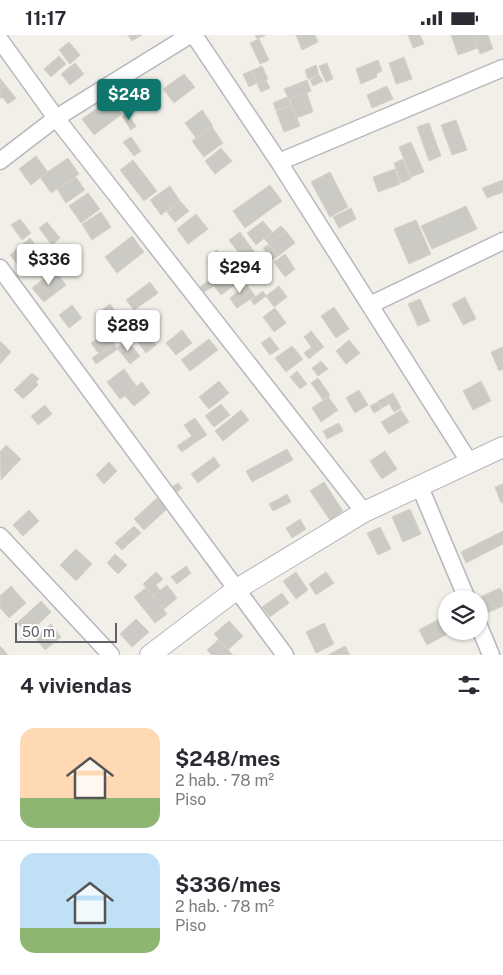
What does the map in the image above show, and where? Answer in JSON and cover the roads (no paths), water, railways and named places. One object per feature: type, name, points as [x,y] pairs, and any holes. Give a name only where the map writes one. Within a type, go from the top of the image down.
[{"type":"street","points":[[0,161],[56,118],[190,35]]},
{"type":"street","points":[[194,35],[279,162],[470,463]]},
{"type":"street","points":[[0,40],[56,118],[364,512]]},
{"type":"street","points":[[279,162],[503,68]]},
{"type":"street","points":[[370,305],[503,241]]},
{"type":"street","points":[[0,267],[285,655]]},
{"type":"street","points":[[150,655],[237,589],[364,512],[503,447]]},
{"type":"street","points":[[420,487],[463,590]]},
{"type":"street","points":[[0,536],[111,655]]},
{"type":"street","points":[[485,640],[491,655]]}]
